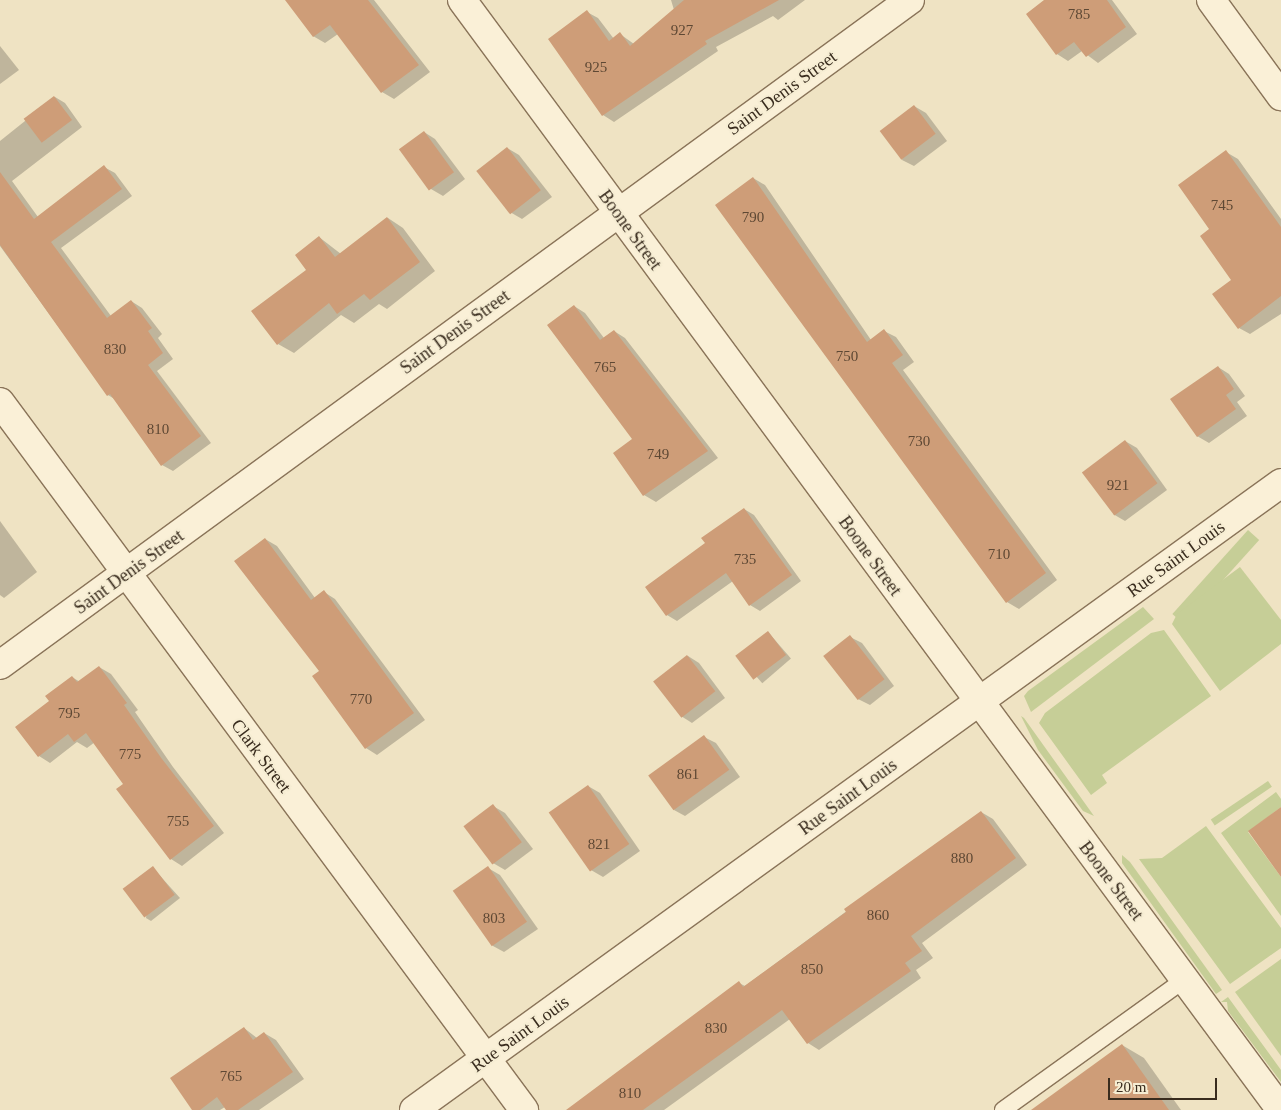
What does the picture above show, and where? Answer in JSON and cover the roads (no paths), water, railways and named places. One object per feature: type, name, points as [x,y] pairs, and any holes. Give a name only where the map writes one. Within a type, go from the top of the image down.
[{"type":"street","name":"Boone Street","points":[[462,0],[617,213],[1281,1110]]},
{"type":"street","name":"Saint Denis Street","points":[[0,665],[910,0]]},
{"type":"street","points":[[1211,0],[1281,96]]},
{"type":"street","name":"Clark Street","points":[[0,402],[524,1110]]},
{"type":"street","name":"Rue Saint Louis","points":[[414,1110],[487,1059],[1281,482]]},
{"type":"lane","points":[[1003,1110],[1184,980]]}]
